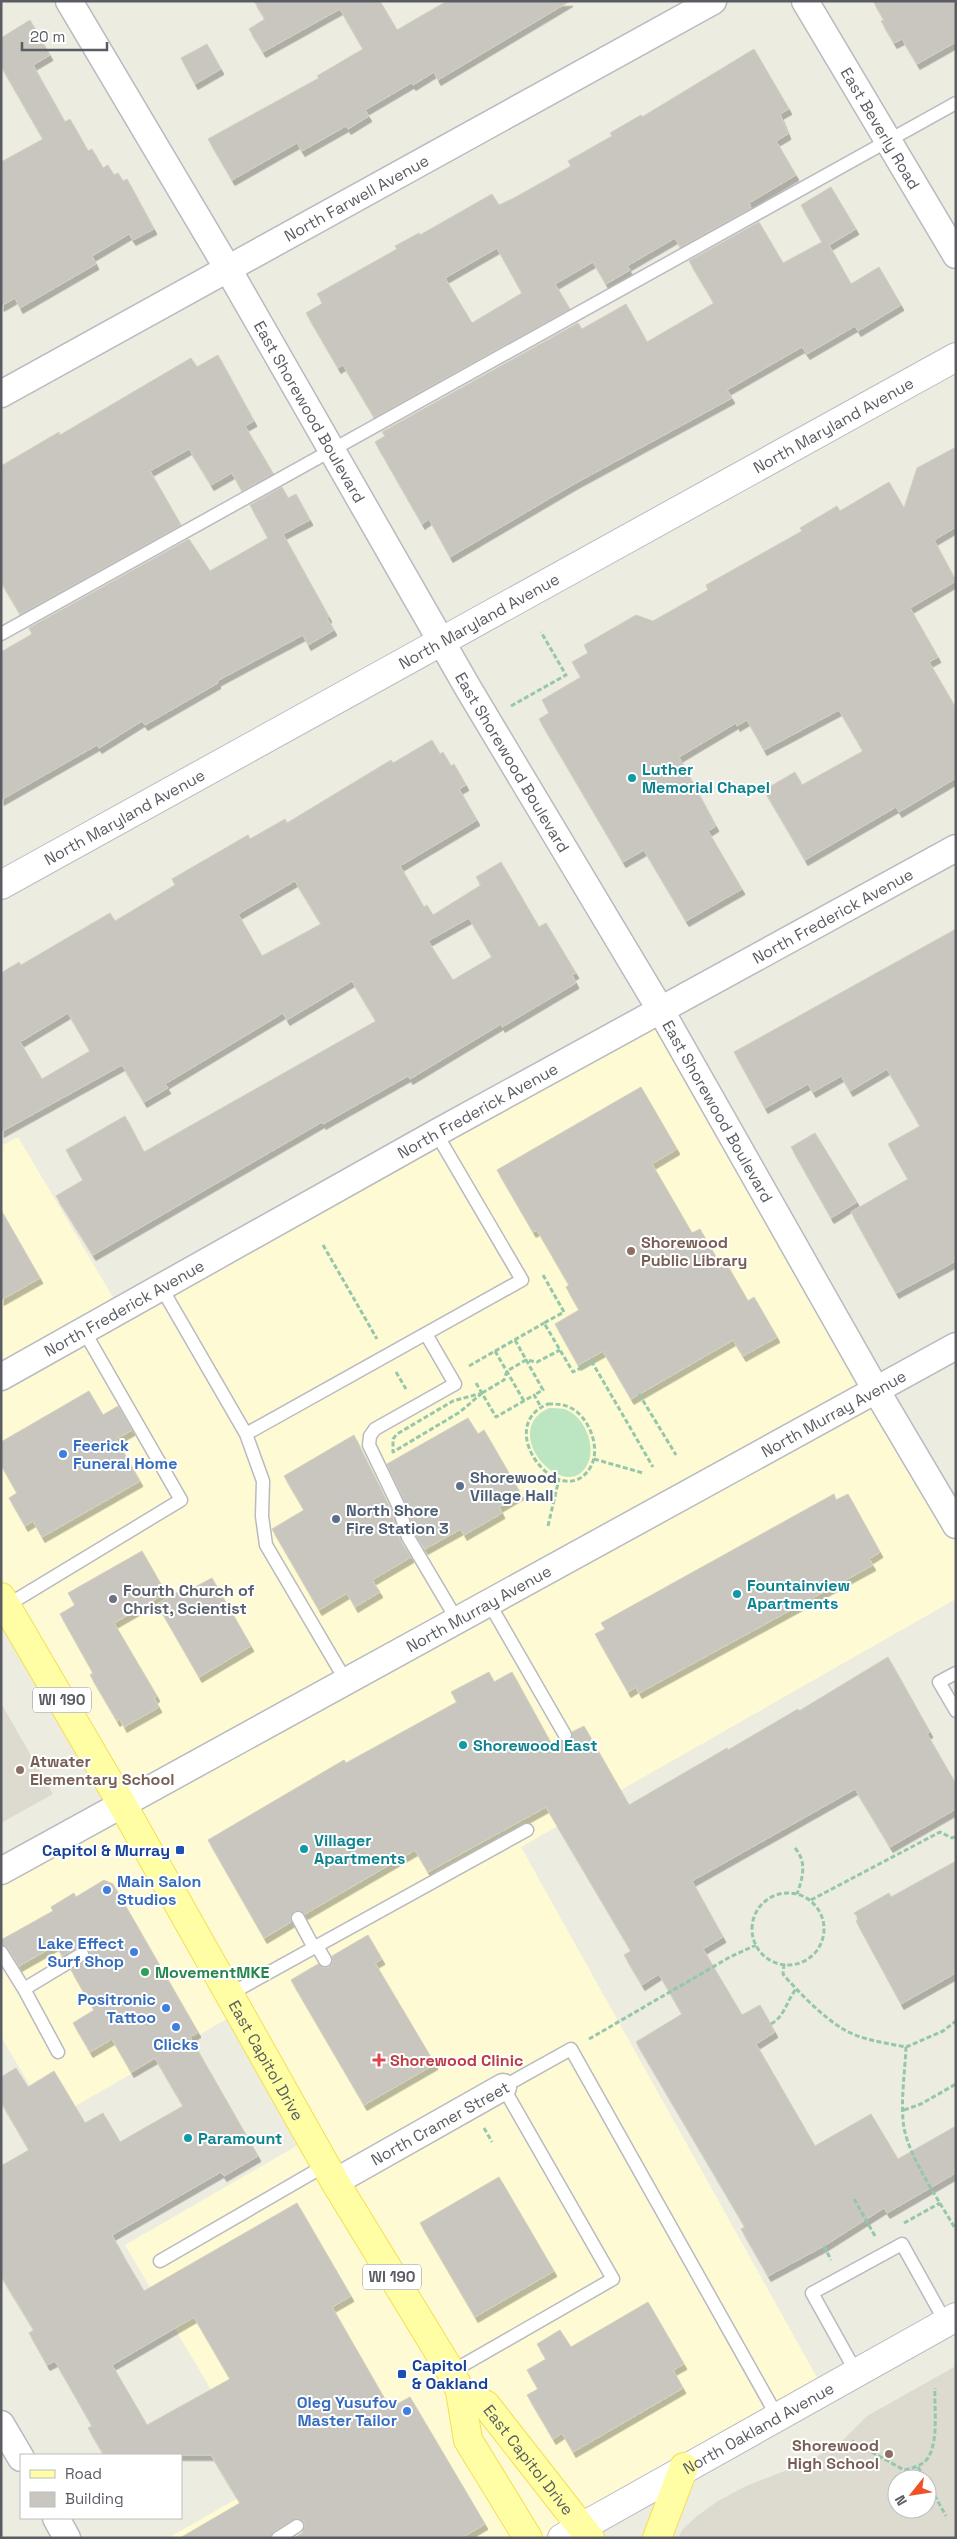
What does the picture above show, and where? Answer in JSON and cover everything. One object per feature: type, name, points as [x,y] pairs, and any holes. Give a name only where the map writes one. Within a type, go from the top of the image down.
[{"type":"main road","name":"East Capitol Drive","points":[[4,1601],[122,1804],[330,2174],[455,2382],[468,2440],[528,2538]]},
{"type":"main road","name":"East Capitol Drive","points":[[455,2382],[486,2405],[578,2534]]},
{"type":"main road","points":[[657,2538],[684,2467]]},
{"type":"street","name":"East Shorewood Boulevard","points":[[69,1],[228,269],[441,641],[660,1009],[876,1390],[956,1524]]},
{"type":"street","name":"North Farwell Avenue","points":[[1,394],[713,1]]},
{"type":"street","name":"East Beverly Road","points":[[805,1],[956,255]]},
{"type":"street","name":"North Maryland Avenue","points":[[1,885],[956,357]]},
{"type":"street","name":"North Frederick Avenue","points":[[1,1376],[660,1009],[956,848]]},
{"type":"street","name":"North Murray Avenue","points":[[2,1869],[956,1346]]},
{"type":"street","name":"North Cramer Street","points":[[330,2174],[503,2087]]},
{"type":"street","name":"North Oakland Avenue","points":[[578,2534],[684,2467],[951,2320]]},
{"type":"street","points":[[1,2424],[20,2456]]},
{"type":"street","points":[[57,2519],[67,2538]]},
{"type":"lane","points":[[1,634],[956,103]]},
{"type":"lane","points":[[246,1434],[522,1280],[436,1133]]},
{"type":"lane","points":[[161,1288],[246,1434],[263,1481],[263,1532],[266,1545],[346,1681]]},
{"type":"lane","points":[[4,1601],[181,1500],[84,1331]]},
{"type":"lane","points":[[426,1334],[455,1384],[375,1430],[370,1436],[369,1446],[398,1505],[408,1538],[457,1620]]},
{"type":"lane","points":[[489,1603],[565,1736]]},
{"type":"lane","points":[[956,1673],[939,1682],[956,1711]]},
{"type":"lane","points":[[230,1994],[527,1830]]},
{"type":"lane","points":[[298,1918],[325,1960]]},
{"type":"lane","points":[[1,1952],[24,1989],[58,2052]]},
{"type":"lane","points":[[24,1989],[82,1954]]},
{"type":"lane","points":[[571,2049],[777,2416]]},
{"type":"lane","name":"North Cramer Street","points":[[503,2087],[571,2049]]},
{"type":"lane","points":[[455,2382],[613,2279],[503,2087]]},
{"type":"lane","points":[[160,2261],[330,2174]]},
{"type":"lane","points":[[856,2372],[812,2293],[902,2244],[951,2320]]},
{"type":"lane","points":[[278,2538],[297,2526]]},
{"type":"path","points":[[509,707],[566,675],[541,632]]},
{"type":"path","points":[[323,1245],[423,1419]]},
{"type":"path","points":[[471,1374],[467,1367],[544,1323]]},
{"type":"path","points":[[475,1380],[496,1417],[543,1390],[515,1340]]},
{"type":"path","points":[[482,1393],[504,1380],[507,1371],[526,1360],[537,1362],[560,1350]]},
{"type":"path","points":[[495,1351],[524,1401]]},
{"type":"path","points":[[598,1371],[653,1468]]},
{"type":"path","points":[[639,1394],[676,1455]]},
{"type":"path","points":[[534,1395],[542,1407]]},
{"type":"path","points":[[559,1404],[571,1408],[589,1428],[594,1440],[594,1459],[588,1471],[582,1477],[570,1481],[559,1479],[542,1470],[533,1459],[529,1447],[526,1432],[530,1420],[542,1407],[559,1404]]},
{"type":"path","points":[[594,1459],[643,1473]]},
{"type":"path","points":[[548,1526],[559,1479]]},
{"type":"path","points":[[811,1900],[940,1832],[952,1838],[956,1836]]},
{"type":"path","points":[[795,1848],[801,1855],[804,1873],[796,1894]]},
{"type":"path","points":[[780,1893],[796,1894],[811,1900],[823,1920],[824,1932],[816,1953],[806,1960],[784,1964],[773,1961],[756,1945],[753,1924],[756,1913],[762,1904],[780,1893]]},
{"type":"path","points":[[571,2049],[730,1957],[756,1945]]},
{"type":"path","points":[[784,1964],[784,1974],[796,1989],[843,2029],[876,2041],[906,2048],[943,2031],[956,2021]]},
{"type":"path","points":[[771,2024],[784,2013],[789,1999],[796,1989]]},
{"type":"path","points":[[906,2048],[904,2126],[908,2146],[956,2230]]},
{"type":"path","points":[[904,2110],[920,2104],[956,2084]]},
{"type":"path","points":[[854,2200],[877,2238]]},
{"type":"path","points":[[902,2224],[940,2203]]},
{"type":"path","points":[[852,2441],[904,2470],[918,2467],[928,2458],[933,2445],[935,2388]]},
{"type":"path","points":[[937,2500],[946,2516]]},
{"type":"shaded area","points":[[660,1009],[956,1525],[956,1599],[521,1847],[824,2390],[563,2538],[168,2538],[266,2482],[125,2245],[310,2138],[239,2012],[51,2120],[1,2037],[1,1871],[122,1804],[1,1597],[1,1146],[18,1137],[114,1299]]},
{"type":"shaded area","name":"Atwater Elementary School","points":[[1,1703],[53,1794],[1,1823]]},
{"type":"shaded area","name":"Shorewood High School","points":[[956,2366],[956,2538],[678,2538],[682,2530],[697,2516],[718,2501],[746,2486],[805,2463],[839,2444],[867,2416]]},
{"type":"green space","points":[[549,1408],[564,1409],[571,1412],[577,1417],[586,1432],[589,1440],[590,1456],[588,1463],[578,1475],[566,1477],[553,1472],[541,1461],[533,1448],[530,1433],[535,1419]]},
{"type":"building","points":[[254,1],[380,1],[397,30],[447,1],[570,1],[438,80],[434,72],[413,85],[411,83],[365,110],[369,116],[348,129],[346,126],[302,151],[297,143],[232,180],[208,139],[319,78],[317,76],[363,49],[340,9],[263,52],[249,29],[265,19]]},
{"type":"building","points":[[873,1],[956,1],[956,42],[917,64],[902,39],[894,43],[881,21],[884,20]]},
{"type":"building","points":[[30,20],[50,55],[33,65],[65,122],[70,119],[88,151],[92,149],[103,168],[108,165],[114,175],[118,173],[123,181],[127,179],[154,229],[133,240],[129,234],[92,256],[96,264],[20,308],[15,298],[1,306],[1,162],[43,139],[1,66],[1,38]]},
{"type":"building","points":[[207,44],[221,69],[195,84],[181,58]]},
{"type":"building","points":[[754,49],[789,109],[780,114],[788,134],[776,141],[796,175],[749,203],[751,208],[680,247],[675,238],[627,266],[630,270],[606,284],[593,262],[555,284],[570,309],[374,417],[343,365],[338,368],[306,313],[323,303],[317,294],[397,249],[395,246],[419,233],[420,235],[492,194],[499,205],[514,198],[571,166],[568,161],[612,136],[610,133],[641,115],[642,117]],"holes":[[[497,248],[522,293],[472,323],[445,278]]]},
{"type":"building","points":[[831,187],[856,229],[829,245],[851,284],[879,267],[901,305],[858,331],[855,326],[807,354],[802,347],[727,390],[732,398],[574,484],[450,557],[429,519],[422,524],[375,442],[385,436],[382,432],[578,323],[582,329],[626,304],[647,342],[714,303],[689,261],[759,222],[783,263],[822,242],[801,205]]},
{"type":"building","points":[[218,355],[254,421],[245,426],[273,473],[242,491],[232,473],[211,485],[189,449],[150,471],[181,525],[20,614],[1,582],[1,466],[59,432],[60,435],[191,358],[197,367]]},
{"type":"building","points":[[956,447],[956,527],[934,540],[956,581],[910,608],[938,657],[929,662],[956,708],[956,778],[899,812],[896,807],[805,860],[764,790],[795,772],[802,785],[863,751],[839,710],[764,750],[747,720],[737,726],[736,723],[679,757],[716,826],[708,831],[742,889],[686,921],[644,850],[623,862],[539,719],[549,713],[542,700],[581,677],[572,662],[588,653],[584,645],[636,615],[653,621],[708,590],[706,585],[802,531],[800,528],[837,506],[840,511],[889,482],[904,508],[917,468]]},
{"type":"building","points":[[282,487],[288,498],[296,494],[310,520],[283,534],[329,617],[327,618],[334,630],[308,645],[303,635],[217,681],[218,683],[145,725],[142,721],[99,748],[97,745],[1,800],[1,652],[32,634],[29,628],[189,539],[210,571],[268,538],[250,505]]},
{"type":"building","points":[[432,740],[440,754],[443,752],[451,766],[454,764],[466,785],[459,789],[477,820],[400,866],[424,907],[427,905],[433,915],[481,885],[476,877],[501,862],[539,927],[546,923],[576,973],[572,975],[576,983],[502,1027],[501,1024],[410,1079],[408,1076],[323,1124],[322,1122],[93,1255],[56,1196],[83,1180],[66,1150],[125,1116],[144,1152],[376,1021],[352,981],[287,1020],[283,1013],[165,1084],[168,1088],[144,1102],[122,1065],[1,1132],[1,973],[19,962],[21,965],[110,913],[115,921],[175,885],[172,879],[248,835],[250,839],[285,819],[287,823],[391,760],[393,763]],"holes":[[[295,881],[321,924],[262,956],[238,914]],[[469,918],[492,957],[453,980],[428,941]],[[68,1013],[90,1051],[42,1079],[20,1042]]]},
{"type":"building","points":[[956,929],[956,1261],[896,1293],[851,1212],[908,1179],[888,1144],[920,1126],[887,1069],[850,1091],[841,1076],[813,1092],[808,1084],[765,1108],[734,1052]]},
{"type":"building","name":"Shorewood Public Library","points":[[641,1087],[677,1149],[652,1164],[692,1233],[700,1229],[720,1264],[725,1261],[748,1301],[754,1297],[777,1337],[743,1356],[733,1340],[631,1399],[603,1351],[578,1365],[555,1324],[579,1310],[566,1287],[569,1285],[537,1230],[533,1232],[497,1170]]},
{"type":"building","points":[[815,1133],[857,1202],[831,1218],[791,1147]]},
{"type":"building","points":[[1,1210],[40,1278],[1,1300]]},
{"type":"building","name":"Feerick Funeral Home","points":[[89,1391],[103,1415],[118,1406],[132,1430],[116,1439],[140,1481],[42,1537],[33,1521],[25,1526],[9,1498],[17,1493],[1,1465],[1,1442]]},
{"type":"building","name":"Shorewood Village Hall","points":[[468,1418],[478,1434],[484,1430],[521,1494],[499,1507],[502,1513],[464,1535],[461,1529],[425,1549],[415,1534],[405,1502],[387,1464]]},
{"type":"building","name":"North Shore Fire Station 3","points":[[354,1435],[390,1508],[400,1540],[411,1557],[372,1580],[380,1592],[355,1607],[347,1593],[319,1610],[272,1529],[304,1510],[284,1476]]},
{"type":"building","name":"Fountainview Apartments","points":[[834,1494],[836,1500],[848,1494],[880,1552],[869,1559],[873,1565],[639,1693],[636,1687],[628,1692],[595,1634],[605,1629],[601,1623]]},
{"type":"building","points":[[142,1551],[166,1593],[114,1623],[157,1696],[154,1698],[159,1707],[124,1727],[120,1719],[117,1721],[90,1675],[93,1673],[60,1614],[75,1605],[68,1593]]},
{"type":"building","points":[[212,1578],[251,1646],[199,1677],[157,1604],[180,1591],[182,1594]]},
{"type":"building","points":[[888,1657],[930,1732],[927,1734],[956,1784],[956,1809],[890,1847],[855,1789],[692,1881],[723,1937],[703,1949],[742,2015],[760,2005],[775,2032],[756,2044],[815,2146],[871,2114],[898,2159],[956,2126],[956,2173],[887,2213],[884,2208],[824,2246],[768,2276],[741,2229],[745,2227],[636,2042],[682,2014],[659,1974],[642,1985],[624,1955],[631,1951],[546,1807],[428,1872],[415,1850],[305,1914],[299,1910],[294,1911],[290,1917],[291,1922],[264,1938],[208,1840],[344,1760],[346,1763],[457,1702],[451,1692],[489,1672],[494,1682],[512,1672],[551,1743],[558,1739],[561,1742],[569,1742],[572,1739],[572,1732],[584,1726],[629,1805],[727,1748],[728,1750],[798,1709],[799,1711]]},
{"type":"building","points":[[956,1861],[956,1973],[901,2004],[856,1921],[859,1919],[854,1913],[889,1893],[891,1897]]},
{"type":"building","points":[[104,1880],[113,1884],[198,2032],[190,2037],[258,2156],[224,2176],[221,2172],[112,2235],[144,2291],[297,2203],[351,2296],[332,2307],[390,2408],[410,2397],[485,2524],[461,2538],[294,2538],[302,2533],[305,2526],[304,2521],[297,2518],[274,2531],[270,2538],[180,2538],[240,2503],[211,2455],[103,2454],[88,2428],[92,2426],[55,2361],[47,2365],[29,2333],[34,2330],[1,2276],[1,2166],[29,2150],[1,2102],[1,2077],[16,2068],[28,2087],[54,2071],[85,2123],[103,2113],[120,2142],[183,2106],[155,2058],[131,2072],[112,2039],[90,2052],[73,2023],[94,2010],[71,1970],[89,1958],[90,1953],[86,1947],[78,1947],[62,1956],[56,1945],[19,1966],[8,1948],[1,1944],[1,1940],[53,1911],[51,1907],[74,1893],[76,1897]],"holes":[[[194,2317],[230,2379],[147,2425],[112,2365]]]},
{"type":"building","points":[[368,1935],[382,1959],[375,1963],[435,2064],[364,2105],[291,1980],[318,1964],[324,1968],[329,1967],[333,1961],[332,1956]]},
{"type":"building","points":[[499,2177],[554,2271],[475,2317],[420,2223]]},
{"type":"building","points":[[648,2302],[684,2364],[673,2370],[683,2388],[573,2452],[562,2433],[553,2439],[527,2395],[538,2389],[527,2370],[546,2359],[537,2344],[560,2330],[571,2347]]},
{"type":"place","name":"Luther Memorial Chapel","points":[[632,778]]},
{"type":"place","name":"Shorewood Public Library","points":[[631,1251]]},
{"type":"place","name":"Feerick Funeral Home","points":[[63,1454]]},
{"type":"place","name":"Shorewood Village Hall","points":[[460,1486]]},
{"type":"place","name":"North Shore Fire Station 3","points":[[336,1519]]},
{"type":"place","name":"Fountainview Apartments","points":[[737,1594]]},
{"type":"place","name":"Fourth Church of Christ, Scientist","points":[[113,1599]]},
{"type":"place","name":"Shorewood East","points":[[463,1745]]},
{"type":"place","name":"Atwater Elementary School","points":[[20,1770]]},
{"type":"place","name":"Villager Apartments","points":[[304,1849]]},
{"type":"place","name":"Capitol & Murray","points":[[180,1850]]},
{"type":"place","name":"Main Salon Studios","points":[[107,1890]]},
{"type":"place","name":"Lake Effect Surf Shop","points":[[134,1952]]},
{"type":"place","name":"MovementMKE","points":[[145,1972]]},
{"type":"place","name":"Positronic Tattoo","points":[[166,2008]]},
{"type":"place","name":"Clicks","points":[[176,2027]]},
{"type":"place","name":"Shorewood Clinic","points":[[379,2060]]},
{"type":"place","name":"Paramount","points":[[188,2138]]},
{"type":"place","name":"Capitol & Oakland","points":[[402,2374]]},
{"type":"place","name":"Oleg Yusufov Master Tailor","points":[[407,2411]]},
{"type":"place","name":"Shorewood High School","points":[[889,2454]]}]
